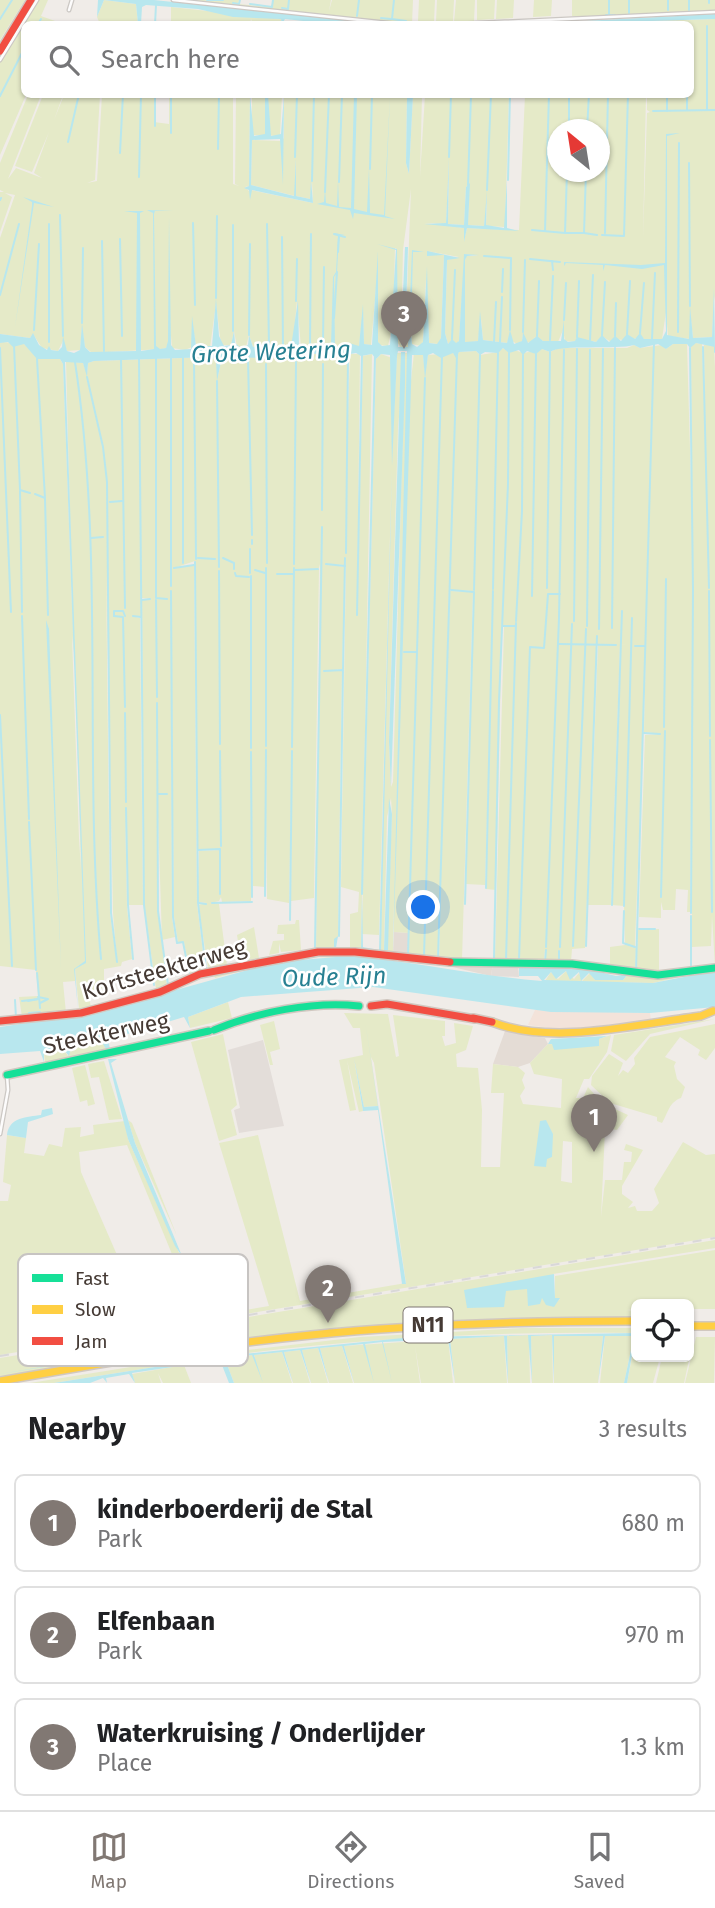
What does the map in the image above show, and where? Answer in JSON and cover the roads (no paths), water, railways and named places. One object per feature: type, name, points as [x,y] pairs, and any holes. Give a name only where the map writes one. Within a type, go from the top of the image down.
[{"type":"main road","points":[[0,51],[31,0]]},
{"type":"main road","name":"Kortsteekterweg","points":[[0,1021],[74,1014],[160,992],[200,974],[318,952],[355,952],[443,962],[572,964],[658,975],[715,968]]},
{"type":"main road","name":"Steekterweg","points":[[4,1076],[230,1024],[343,1004],[394,1006],[509,1027],[573,1033],[698,1016],[714,1011]]},
{"type":"main road","name":"N11","points":[[248,1345],[416,1326],[631,1323]]},
{"type":"main road","points":[[694,1324],[715,1324]]},
{"type":"main road","name":"N11","points":[[0,1381],[99,1366]]},
{"type":"main road","name":"N11","points":[[15,1383],[114,1366]]},
{"type":"street","points":[[24,21],[37,0]]},
{"type":"street","points":[[69,10],[72,0]]},
{"type":"street","points":[[173,0],[369,21]]},
{"type":"street","points":[[522,21],[715,12]]},
{"type":"street","points":[[0,60],[21,26]]},
{"type":"street","points":[[0,1134],[8,1090],[4,1076]]},
{"type":"water","points":[[98,0],[104,0],[97,17]]},
{"type":"water","points":[[104,0],[154,0],[354,21],[281,21],[233,17],[198,9],[146,5],[142,7],[141,21],[138,21],[136,4]]},
{"type":"water","points":[[715,14],[715,19],[584,21]]},
{"type":"water","points":[[250,98],[254,136],[265,134],[265,98],[268,98],[271,136],[281,134],[284,98],[283,185],[280,139],[252,140],[251,185],[294,196],[296,158],[296,196],[310,199],[311,180],[313,203],[252,190],[250,200],[249,190],[244,188],[249,186]]},
{"type":"water","points":[[354,98],[357,98],[354,209],[367,212],[369,168],[370,213],[384,215],[390,98],[385,216],[395,219],[354,213],[353,219],[350,210],[317,204],[324,202],[325,189],[326,203],[337,206],[338,181],[339,207],[351,208]]},
{"type":"water","points":[[407,98],[413,98],[409,174],[406,163]]},
{"type":"water","name":"Grote Wetering","points":[[680,133],[667,136],[667,335],[689,339],[690,306],[693,338],[712,337],[714,288],[715,347],[696,343],[690,348],[687,344],[673,344],[666,349],[658,344],[640,348],[634,345],[565,348],[550,352],[542,349],[536,354],[527,351],[523,355],[519,350],[509,353],[503,348],[498,353],[485,352],[480,355],[476,351],[459,352],[456,358],[453,353],[441,358],[433,353],[428,355],[425,379],[423,355],[412,355],[393,954],[407,351],[398,351],[397,356],[392,466],[390,355],[381,354],[376,359],[372,354],[361,356],[356,353],[350,354],[350,358],[343,354],[323,357],[319,354],[285,353],[266,358],[222,357],[217,381],[216,360],[211,357],[94,361],[88,363],[87,377],[83,363],[65,362],[86,961],[75,969],[78,1009],[74,969],[85,961],[63,364],[60,359],[37,359],[24,344],[13,347],[8,342],[0,343],[0,334],[30,338],[33,333],[39,345],[47,350],[49,346],[51,350],[58,351],[62,347],[63,336],[67,351],[74,353],[80,350],[82,323],[85,347],[90,352],[136,351],[137,213],[124,211],[144,211],[140,213],[141,351],[154,349],[153,213],[147,210],[173,211],[155,211],[154,214],[156,346],[160,349],[166,348],[168,341],[169,217],[171,345],[175,350],[191,349],[192,316],[196,346],[212,346],[216,298],[219,336],[224,346],[231,345],[234,331],[235,343],[241,348],[248,345],[249,335],[253,347],[268,343],[268,348],[291,347],[298,300],[299,346],[319,347],[323,343],[331,346],[333,277],[336,272],[338,236],[334,233],[345,235],[339,235],[337,273],[334,277],[335,347],[345,347],[349,343],[359,346],[363,304],[364,344],[372,345],[378,251],[378,342],[382,346],[390,345],[396,250],[377,244],[397,249],[398,347],[408,347],[412,250],[424,252],[413,252],[411,334],[412,344],[417,347],[423,342],[427,266],[429,343],[437,344],[441,338],[444,255],[427,256],[427,251],[460,258],[447,260],[445,333],[448,344],[452,339],[456,343],[459,341],[464,254],[479,255],[467,256],[465,260],[465,342],[478,341],[480,311],[483,340],[507,343],[510,330],[514,344],[522,341],[523,332],[528,343],[537,336],[543,341],[561,341],[564,320],[564,339],[568,342],[575,341],[577,337],[596,342],[602,335],[609,342],[615,336],[621,341],[627,334],[635,339],[640,333],[644,339],[662,339],[666,331],[664,265],[642,269],[605,265],[603,271],[603,265],[566,263],[564,266],[564,262],[641,265],[665,263],[666,134]]},
{"type":"water","points":[[449,157],[448,224],[464,225],[466,187],[470,183],[468,225],[484,226],[487,190],[486,225],[504,228],[507,179],[507,228],[519,231],[467,228],[464,242],[464,228],[424,224],[446,223]]},
{"type":"water","points":[[23,197],[54,207],[34,203],[15,327],[32,206],[32,202]]},
{"type":"water","points":[[405,247],[408,247],[405,346],[401,345],[401,338]]},
{"type":"water","points":[[401,352],[405,352],[405,383],[391,787],[389,742]]},
{"type":"water","points":[[392,468],[381,952],[320,950],[334,947],[334,939],[338,936],[336,948],[361,948],[362,894],[363,947],[379,950]]},
{"type":"water","points":[[46,620],[49,629],[61,968]]},
{"type":"water","points":[[389,798],[392,814],[388,950],[384,950]]},
{"type":"water","name":"Oude Rijn","points":[[348,956],[542,981],[538,976],[519,976],[519,966],[579,967],[616,976],[628,974],[623,980],[595,980],[589,973],[581,981],[579,972],[570,980],[566,971],[556,979],[551,972],[544,980],[653,983],[715,971],[715,1007],[650,1013],[551,1012],[373,987],[241,997],[188,1017],[190,1028],[184,1017],[108,1040],[110,1049],[132,1044],[107,1051],[102,1042],[71,1048],[69,1056],[64,1050],[44,1053],[44,1062],[40,1051],[0,1054],[0,1027],[93,1013],[277,962]]},
{"type":"water","points":[[365,1021],[406,1284],[402,1284],[378,1110],[363,1111],[354,1058],[364,1107],[378,1106]]},
{"type":"water","points":[[607,1036],[599,1039],[599,1046],[554,1050],[552,1044],[548,1044],[551,1039]]},
{"type":"water","points":[[108,1059],[117,1059],[111,1063],[135,1143],[181,1254],[175,1246],[128,1139]]},
{"type":"water","points":[[52,1108],[53,1114],[28,1122],[26,1138],[7,1135],[8,1129],[15,1121],[41,1115],[42,1110]]},
{"type":"water","points":[[546,1120],[553,1134],[552,1157],[547,1159],[546,1167],[534,1166],[540,1121]]},
{"type":"water","points":[[554,1274],[555,1298],[560,1298],[554,1307],[546,1305],[542,1298],[540,1304],[528,1306],[527,1289],[506,1291],[504,1307],[467,1308],[464,1290]]},
{"type":"water","points":[[631,1333],[631,1336],[605,1336],[598,1383],[603,1336],[554,1336],[554,1383],[552,1335],[531,1336],[532,1383],[528,1335],[507,1336],[508,1383],[504,1336],[450,1339],[455,1383],[448,1339],[383,1342],[392,1383],[382,1342],[365,1344],[374,1383],[363,1344],[344,1346],[354,1383],[342,1346],[320,1348],[329,1383],[318,1348],[302,1350],[311,1383],[300,1350],[284,1352],[293,1383],[282,1352],[254,1355],[263,1383],[252,1355],[248,1354],[413,1337]]},
{"type":"water","points":[[631,1350],[627,1383],[624,1383]]},
{"type":"water","points":[[161,1366],[179,1366],[132,1373],[135,1383],[129,1374],[106,1378],[107,1383],[103,1378],[90,1383],[54,1383]]},
{"type":"water","points":[[222,1366],[228,1366],[234,1383],[229,1383]]},
{"type":"waterway","points":[[0,19],[12,0]]},
{"type":"waterway","points":[[207,0],[223,0]]},
{"type":"waterway","points":[[233,3],[239,4],[240,0]]},
{"type":"waterway","points":[[250,4],[272,7],[273,0]]},
{"type":"waterway","points":[[282,8],[288,9],[289,0]]},
{"type":"waterway","points":[[357,16],[359,0]]},
{"type":"waterway","points":[[394,0],[392,19],[406,21]]},
{"type":"waterway","points":[[609,0],[609,15]]},
{"type":"waterway","points":[[629,0],[629,13]]},
{"type":"waterway","points":[[668,0],[668,10]]},
{"type":"waterway","points":[[689,0],[689,10]]},
{"type":"waterway","points":[[155,21],[156,5]]},
{"type":"waterway","points":[[606,15],[615,15]]},
{"type":"waterway","points":[[381,18],[391,19]]},
{"type":"waterway","points":[[707,26],[707,110]]},
{"type":"waterway","points":[[0,96],[21,55]]},
{"type":"waterway","points":[[68,142],[78,98]]},
{"type":"waterway","points":[[120,153],[123,98]]},
{"type":"waterway","points":[[139,177],[141,98]]},
{"type":"waterway","points":[[155,98],[155,126]]},
{"type":"waterway","points":[[171,98],[171,133]]},
{"type":"waterway","points":[[218,149],[219,98]]},
{"type":"waterway","points":[[295,157],[297,98]]},
{"type":"waterway","points":[[312,181],[314,98]]},
{"type":"waterway","points":[[325,192],[329,98]]},
{"type":"waterway","points":[[339,182],[342,98]]},
{"type":"waterway","points":[[370,169],[372,98]]},
{"type":"waterway","points":[[449,157],[451,98]]},
{"type":"waterway","points":[[468,185],[471,98]]},
{"type":"waterway","points":[[487,190],[491,98]]},
{"type":"waterway","points":[[508,180],[510,98]]},
{"type":"waterway","points":[[545,231],[549,98]]},
{"type":"waterway","points":[[569,98],[569,119]]},
{"type":"waterway","points":[[588,119],[589,98]]},
{"type":"waterway","points":[[605,233],[608,98]]},
{"type":"waterway","points":[[602,235],[624,236],[628,98]]},
{"type":"waterway","points":[[667,98],[667,111]]},
{"type":"waterway","points":[[687,98],[687,110]]},
{"type":"waterway","points":[[653,111],[715,110]]},
{"type":"waterway","points":[[678,332],[679,143]]},
{"type":"waterway","points":[[689,163],[690,306]]},
{"type":"waterway","points":[[532,230],[565,233],[567,182]]},
{"type":"waterway","points":[[565,233],[584,233],[586,182]]},
{"type":"waterway","points":[[60,215],[63,336]]},
{"type":"waterway","points":[[216,298],[217,216]]},
{"type":"waterway","points":[[193,223],[195,305]]},
{"type":"waterway","points":[[0,295],[19,224]]},
{"type":"waterway","points":[[49,224],[49,342]]},
{"type":"waterway","name":"Grote Wetering","points":[[267,224],[269,346]]},
{"type":"waterway","name":"Grote Wetering","points":[[233,225],[233,331]]},
{"type":"waterway","points":[[584,233],[597,235]]},
{"type":"waterway","name":"Grote Wetering","points":[[310,347],[311,234]]},
{"type":"waterway","points":[[334,234],[345,237]]},
{"type":"waterway","name":"Grote Wetering","points":[[282,237],[283,348]]},
{"type":"waterway","points":[[338,252],[339,237]]},
{"type":"waterway","points":[[120,239],[122,336]]},
{"type":"waterway","points":[[102,241],[104,351]]},
{"type":"waterway","points":[[34,330],[39,244]]},
{"type":"waterway","name":"Grote Wetering","points":[[249,335],[250,244]]},
{"type":"waterway","points":[[82,323],[83,248]]},
{"type":"waterway","points":[[484,256],[511,258],[510,330]]},
{"type":"waterway","points":[[296,301],[297,259]]},
{"type":"waterway","points":[[530,259],[560,262]]},
{"type":"waterway","points":[[523,332],[525,260]]},
{"type":"waterway","points":[[552,261],[553,270]]},
{"type":"waterway","name":"Grote Wetering","points":[[323,343],[324,267]]},
{"type":"waterway","points":[[502,292],[503,269]]},
{"type":"waterway","points":[[452,339],[455,270]]},
{"type":"waterway","points":[[334,318],[337,272]]},
{"type":"waterway","points":[[652,339],[655,273]]},
{"type":"waterway","points":[[590,340],[593,275]]},
{"type":"waterway","points":[[550,340],[553,276]]},
{"type":"waterway","points":[[537,336],[539,281]]},
{"type":"waterway","points":[[577,337],[579,281]]},
{"type":"waterway","points":[[627,334],[630,281]]},
{"type":"waterway","points":[[602,335],[605,282]]},
{"type":"waterway","points":[[564,320],[566,283]]},
{"type":"waterway","points":[[640,333],[644,283]]},
{"type":"waterway","points":[[500,342],[502,297]]},
{"type":"waterway","points":[[494,342],[496,302]]},
{"type":"waterway","points":[[615,336],[616,303]]},
{"type":"waterway","points":[[636,970],[654,343]]},
{"type":"waterway","points":[[14,345],[20,490],[30,493]]},
{"type":"waterway","points":[[703,347],[709,588]]},
{"type":"waterway","points":[[715,347],[715,352]]},
{"type":"waterway","points":[[0,348],[11,612]]},
{"type":"waterway","points":[[612,628],[615,348]]},
{"type":"waterway","points":[[690,348],[693,590],[691,913]]},
{"type":"waterway","points":[[574,621],[577,349]]},
{"type":"waterway","points":[[599,629],[603,349]]},
{"type":"waterway","points":[[546,947],[559,618],[564,350]]},
{"type":"waterway","points":[[587,626],[590,350]]},
{"type":"waterway","points":[[547,588],[550,352]]},
{"type":"waterway","points":[[493,589],[498,353]]},
{"type":"waterway","points":[[494,959],[499,701],[508,484],[509,353]]},
{"type":"waterway","name":"Grote Wetering","points":[[357,615],[362,354]]},
{"type":"waterway","points":[[438,958],[457,354]]},
{"type":"waterway","points":[[532,596],[536,354]]},
{"type":"waterway","points":[[474,590],[480,355]]},
{"type":"waterway","points":[[516,621],[522,511],[523,355]]},
{"type":"waterway","points":[[171,356],[171,586]]},
{"type":"waterway","points":[[424,956],[442,356]]},
{"type":"waterway","points":[[362,894],[375,357]]},
{"type":"waterway","points":[[156,358],[156,598],[167,599]]},
{"type":"waterway","name":"Grote Wetering","points":[[183,358],[183,563]]},
{"type":"waterway","name":"Grote Wetering","points":[[248,358],[252,535]]},
{"type":"waterway","name":"Grote Wetering","points":[[346,553],[348,358]]},
{"type":"waterway","points":[[35,494],[45,498],[37,359]]},
{"type":"waterway","points":[[121,359],[125,608]]},
{"type":"waterway","points":[[139,359],[144,905],[154,985]]},
{"type":"waterway","name":"Grote Wetering","points":[[194,359],[196,559]]},
{"type":"waterway","points":[[75,362],[89,511],[96,885],[101,959]]},
{"type":"waterway","name":"Grote Wetering","points":[[294,564],[296,362]]},
{"type":"waterway","name":"Grote Wetering","points":[[266,364],[267,563]]},
{"type":"waterway","name":"Grote Wetering","points":[[322,510],[323,364]]},
{"type":"waterway","points":[[87,377],[103,447],[107,482],[111,913],[117,962]]},
{"type":"waterway","points":[[404,652],[417,652],[425,378]]},
{"type":"waterway","points":[[217,381],[219,567]]},
{"type":"waterway","points":[[20,491],[22,612]]},
{"type":"waterway","points":[[45,499],[48,615]]},
{"type":"waterway","points":[[110,502],[122,501]]},
{"type":"waterway","points":[[315,947],[322,527]]},
{"type":"waterway","points":[[91,538],[103,537]]},
{"type":"waterway","points":[[250,549],[250,573]]},
{"type":"waterway","points":[[198,558],[215,559]]},
{"type":"waterway","points":[[223,558],[234,563],[234,569]]},
{"type":"waterway","points":[[343,669],[345,558]]},
{"type":"waterway","points":[[195,562],[198,903],[206,969]]},
{"type":"waterway","points":[[326,564],[345,566]]},
{"type":"waterway","points":[[174,568],[194,565]]},
{"type":"waterway","points":[[266,568],[266,746]]},
{"type":"waterway","points":[[292,747],[294,568]]},
{"type":"waterway","points":[[295,570],[318,569]]},
{"type":"waterway","points":[[255,570],[265,573]]},
{"type":"waterway","points":[[219,571],[220,744]]},
{"type":"waterway","points":[[235,573],[236,576],[249,577]]},
{"type":"waterway","points":[[277,574],[293,574]]},
{"type":"waterway","points":[[251,576],[251,748]]},
{"type":"waterway","points":[[664,727],[666,579]]},
{"type":"waterway","points":[[451,590],[474,592],[465,904]]},
{"type":"waterway","points":[[171,591],[173,917],[177,943],[183,942],[189,972]]},
{"type":"waterway","points":[[486,888],[493,591]]},
{"type":"waterway","points":[[709,591],[710,736]]},
{"type":"waterway","points":[[519,960],[530,647],[544,648],[548,594],[560,594]]},
{"type":"waterway","points":[[142,600],[150,599]]},
{"type":"waterway","points":[[156,600],[157,697]]},
{"type":"waterway","points":[[114,616],[114,611],[123,611],[125,616]]},
{"type":"waterway","points":[[612,905],[622,611]]},
{"type":"waterway","points":[[22,616],[29,819]]},
{"type":"waterway","points":[[114,616],[123,617],[125,707]]},
{"type":"waterway","points":[[133,616],[141,617]]},
{"type":"waterway","points":[[624,906],[632,618]]},
{"type":"waterway","points":[[506,959],[516,623]]},
{"type":"waterway","points":[[560,947],[572,624]]},
{"type":"waterway","points":[[503,626],[515,626]]},
{"type":"waterway","points":[[573,946],[586,629]]},
{"type":"waterway","points":[[586,946],[597,636]]},
{"type":"waterway","points":[[559,644],[616,645]]},
{"type":"waterway","points":[[635,646],[645,646]]},
{"type":"waterway","points":[[408,955],[417,652]]},
{"type":"waterway","points":[[324,671],[343,670],[339,936]]},
{"type":"waterway","points":[[157,703],[158,911],[168,985]]},
{"type":"waterway","points":[[125,713],[126,802]]},
{"type":"waterway","points":[[0,715],[12,966]]},
{"type":"waterway","points":[[661,897],[665,731]]},
{"type":"waterway","points":[[644,733],[660,734]]},
{"type":"waterway","points":[[710,740],[712,912]]},
{"type":"waterway","points":[[265,896],[266,750]]},
{"type":"waterway","points":[[220,751],[221,846]]},
{"type":"waterway","points":[[290,920],[292,751]]},
{"type":"waterway","points":[[251,752],[252,897]]},
{"type":"waterway","points":[[158,794],[167,794]]},
{"type":"waterway","points":[[126,808],[128,905],[133,959]]},
{"type":"waterway","points":[[29,822],[36,970]]},
{"type":"waterway","points":[[198,850],[220,849],[220,894]]},
{"type":"waterway","points":[[212,903],[252,902]]},
{"type":"waterway","points":[[199,903],[206,904]]},
{"type":"waterway","points":[[624,911],[623,943],[635,947]]},
{"type":"waterway","points":[[691,916],[691,968]]},
{"type":"waterway","points":[[639,929],[655,929]]},
{"type":"waterway","points":[[545,962],[546,950]]},
{"type":"waterway","points":[[559,951],[559,961]]},
{"type":"waterway","points":[[398,954],[414,956]]},
{"type":"waterway","points":[[37,973],[40,1008]]},
{"type":"waterway","points":[[38,997],[48,999],[40,1003]]},
{"type":"waterway","points":[[28,1001],[38,999]]},
{"type":"waterway","points":[[22,1001],[39,999]]},
{"type":"waterway","points":[[15,1000],[16,1018]]},
{"type":"waterway","points":[[29,1017],[29,1013],[40,1012]]},
{"type":"railway","points":[[248,1315],[715,1238]]},
{"type":"railway","points":[[0,1356],[18,1353]]},
{"type":"place","name":"Waterkruising / Onderlijder","points":[[404,349]]},
{"type":"place","name":"kinderboerderij de Stal","points":[[594,1152]]},
{"type":"place","name":"Elfenbaan","points":[[328,1323]]}]
